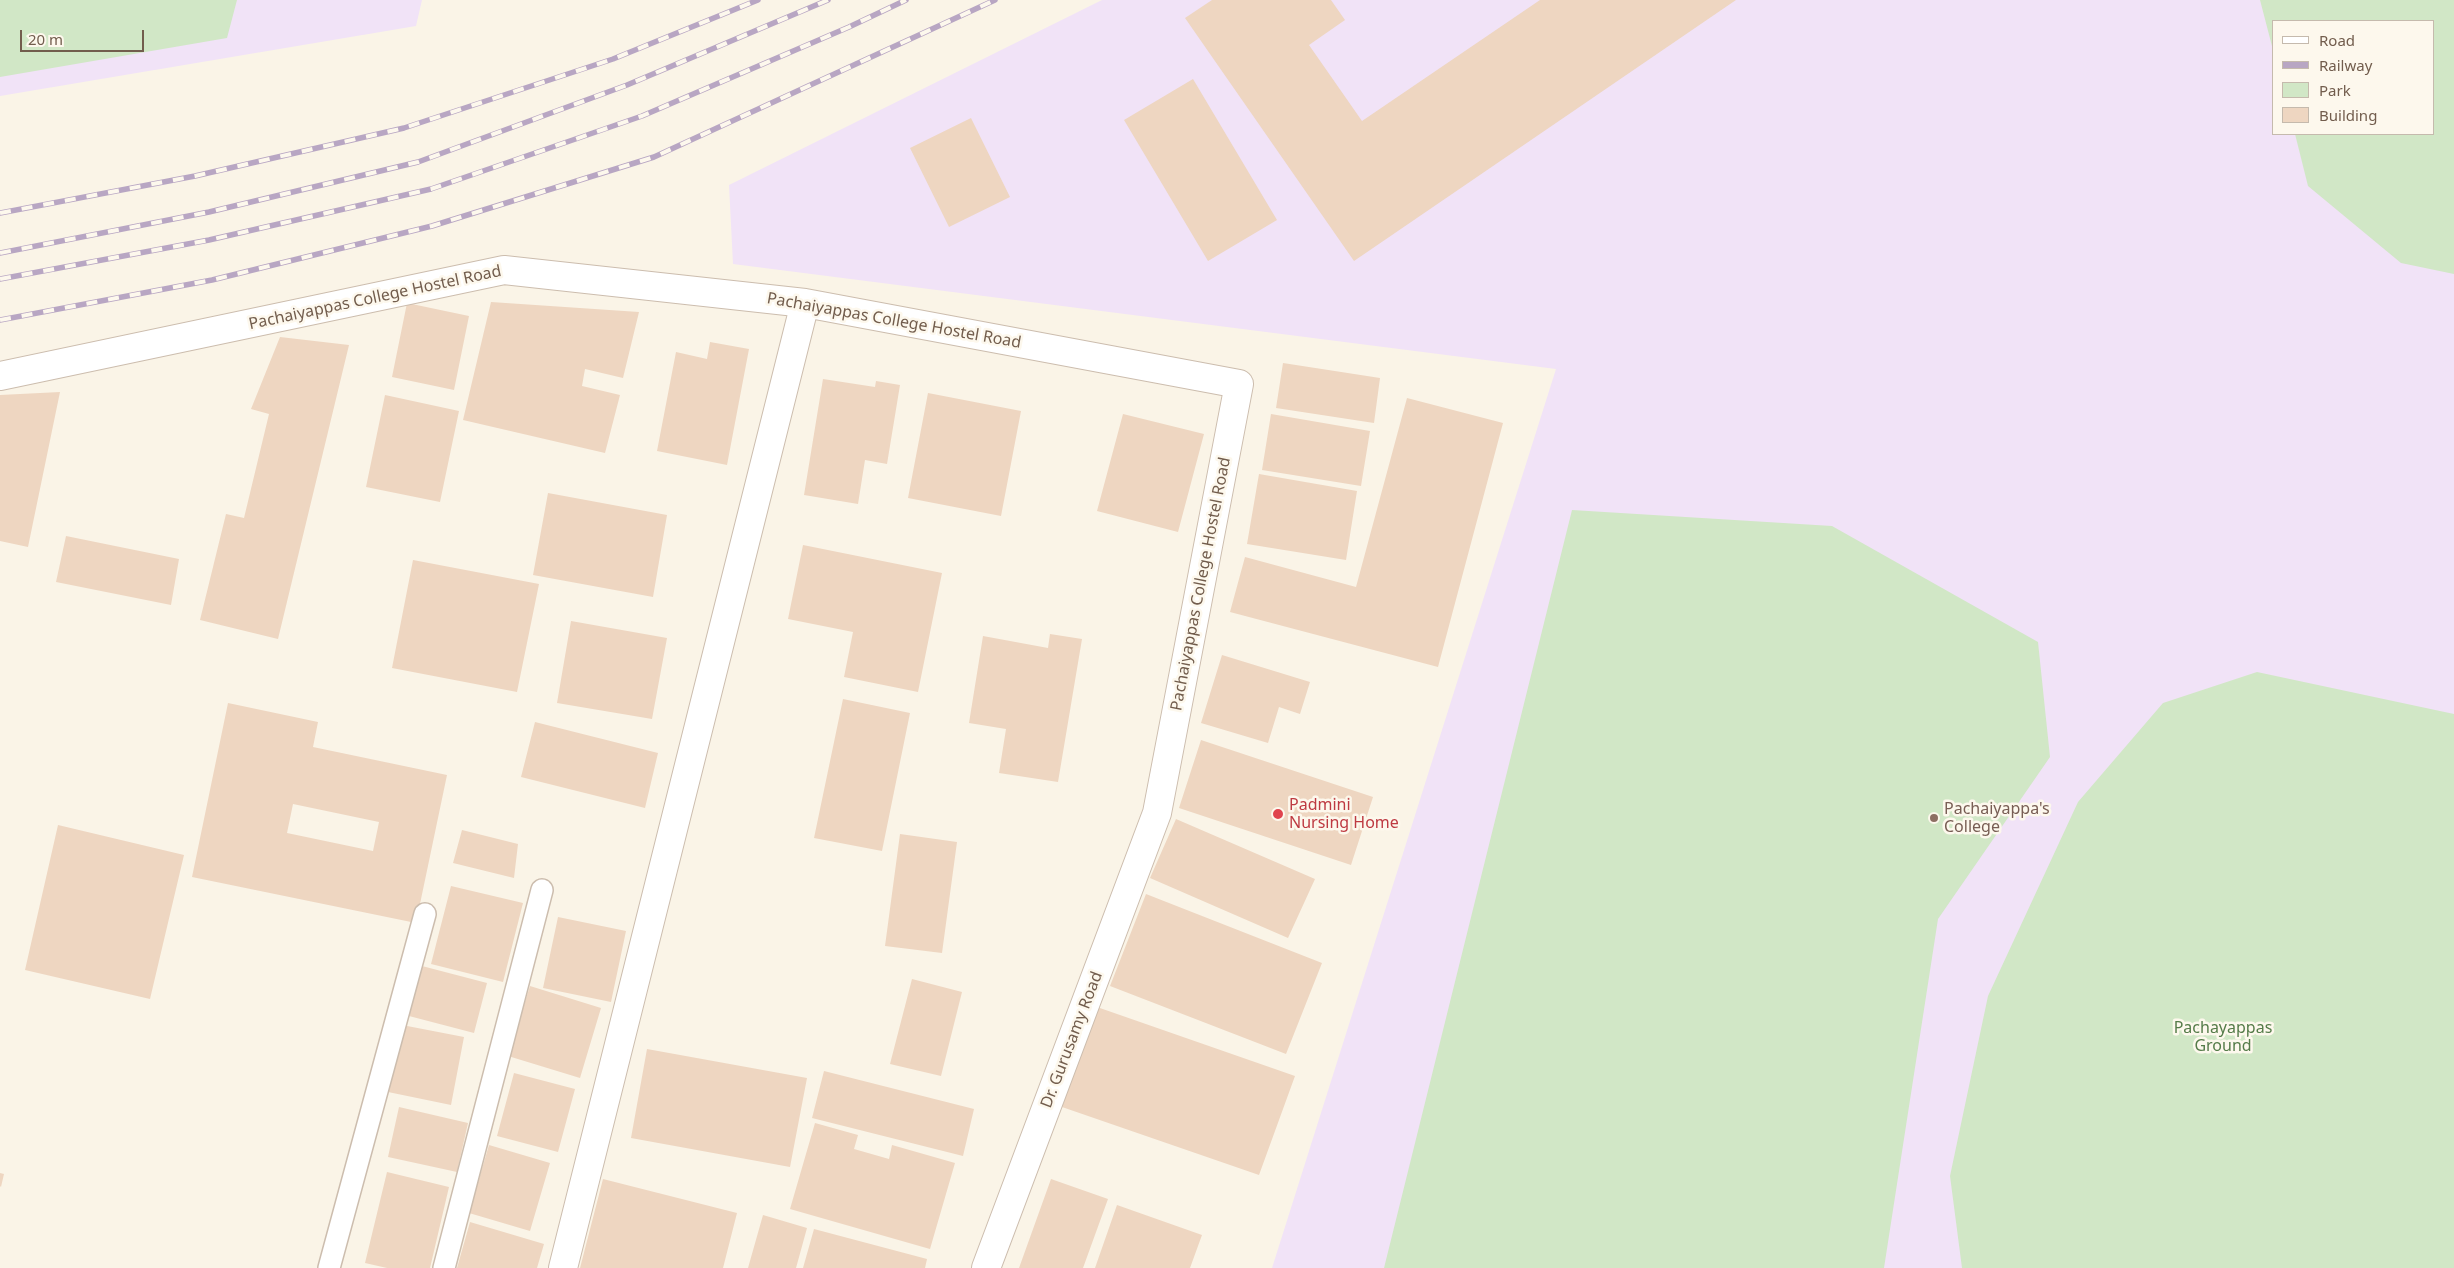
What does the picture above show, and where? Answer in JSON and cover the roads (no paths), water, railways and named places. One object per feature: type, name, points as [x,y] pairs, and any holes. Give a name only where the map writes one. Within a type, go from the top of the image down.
[{"type":"street","name":"Pachaiyappas College Hostel Road","points":[[0,376],[504,270],[805,303],[1239,384],[1157,813]]},
{"type":"street","points":[[563,1268],[805,303]]},
{"type":"street","name":"Dr. Gurusamy Road","points":[[986,1268],[1157,813]]},
{"type":"lane","points":[[444,1268],[542,890]]},
{"type":"lane","points":[[329,1268],[425,914]]},
{"type":"railway","points":[[0,213],[195,176],[404,128],[613,59],[758,0]]},
{"type":"railway","points":[[0,253],[209,212],[418,162],[627,85],[828,0]]},
{"type":"railway","points":[[0,279],[209,240],[431,189],[642,116],[849,27],[906,0]]},
{"type":"railway","points":[[0,320],[212,280],[432,226],[654,157],[995,0]]},
{"type":"place","name":"Padmini Nursing Home","points":[[1278,814]]},
{"type":"place","name":"Pachaiyappa's College","points":[[1934,818]]},
{"type":"park label","name":"Pachayappas Ground","points":[[2223,1037]]}]
